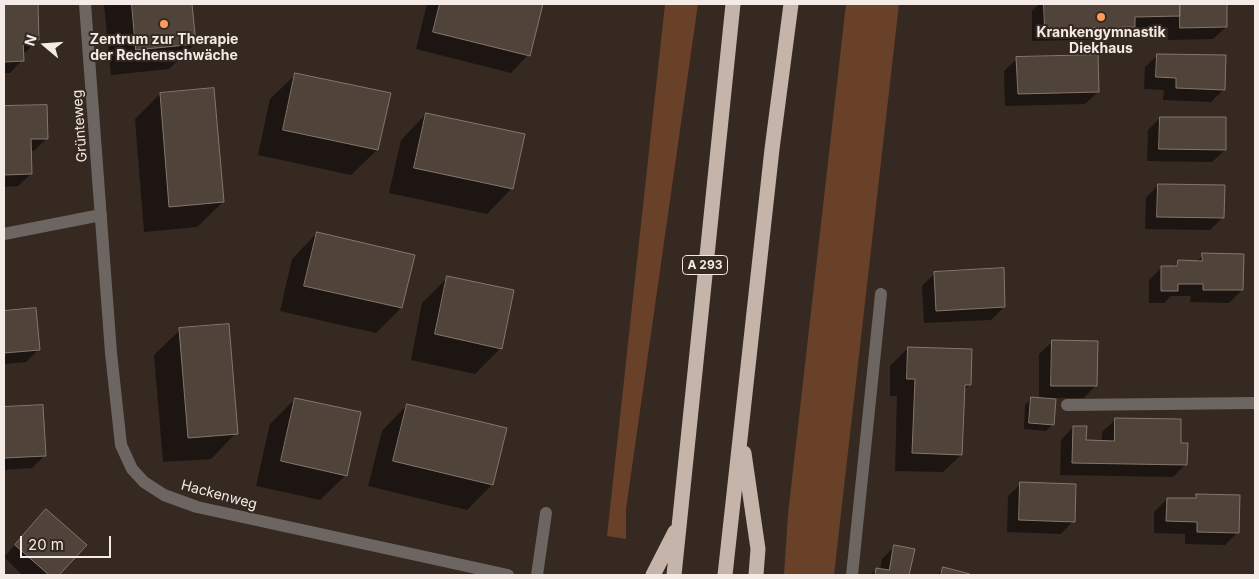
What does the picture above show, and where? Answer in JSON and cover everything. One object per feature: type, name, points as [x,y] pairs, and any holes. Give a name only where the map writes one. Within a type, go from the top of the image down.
[{"type":"highway","name":"A 293","points":[[674,575],[676,535],[733,4]]},
{"type":"highway","points":[[725,575],[772,148],[791,4]]},
{"type":"highway","points":[[740,432],[758,549],[756,575]]},
{"type":"highway","points":[[653,575],[676,535]]},
{"type":"street","name":"Grünteweg","points":[[85,4],[101,215]]},
{"type":"street","points":[[4,234],[101,215]]},
{"type":"street","name":"Hackenweg","points":[[101,215],[120,445],[132,469],[144,482],[164,495],[197,507],[508,575]]},
{"type":"street","points":[[852,575],[881,294]]},
{"type":"street","points":[[1067,405],[1255,403]]},
{"type":"street","points":[[537,575],[546,514]]},
{"type":"shaded area","points":[[665,4],[698,4],[626,509],[626,539],[607,536]]},
{"type":"shaded area","points":[[846,4],[899,4],[834,575],[784,575],[788,514]]},
{"type":"building","points":[[4,4],[38,4],[39,40],[23,40],[24,61],[4,62]]},
{"type":"building","name":"Zentrum zur Therapie der Rechenschwäche","points":[[132,4],[192,4],[196,44],[136,50]]},
{"type":"building","points":[[440,4],[543,4],[530,56],[433,32]]},
{"type":"building","name":"Krankengymnastik Diekhaus","points":[[1044,4],[1180,4],[1180,16],[1135,17],[1135,27],[1045,29]]},
{"type":"building","points":[[1180,4],[1227,4],[1227,27],[1180,28]]},
{"type":"building","points":[[1157,54],[1226,55],[1225,90],[1176,88],[1176,78],[1156,77]]},
{"type":"building","points":[[1098,55],[1099,92],[1018,94],[1016,57]]},
{"type":"building","points":[[295,73],[391,93],[378,150],[283,130]]},
{"type":"building","points":[[214,88],[224,202],[169,207],[160,93]]},
{"type":"building","points":[[47,105],[48,139],[31,139],[32,174],[4,175],[4,106]]},
{"type":"building","points":[[426,113],[525,134],[513,189],[414,168]]},
{"type":"building","points":[[1160,117],[1226,117],[1226,150],[1159,149]]},
{"type":"building","points":[[1158,184],[1225,185],[1224,218],[1157,217]]},
{"type":"building","points":[[317,232],[415,255],[402,308],[304,286]]},
{"type":"building","points":[[1202,253],[1244,254],[1243,290],[1203,290],[1203,284],[1178,284],[1178,291],[1161,291],[1161,266],[1177,266],[1178,260],[1202,261]]},
{"type":"building","points":[[1004,268],[1005,307],[936,311],[934,272]]},
{"type":"building","points":[[447,276],[514,290],[502,349],[435,334]]},
{"type":"building","points":[[36,308],[40,350],[4,353],[4,311]]},
{"type":"building","points":[[229,324],[238,434],[188,438],[179,328]]},
{"type":"building","points":[[1052,340],[1098,341],[1097,386],[1051,386]]},
{"type":"building","points":[[908,347],[972,349],[971,385],[965,385],[962,455],[912,453],[915,379],[907,379]]},
{"type":"building","points":[[1031,397],[1056,399],[1054,425],[1029,423]]},
{"type":"building","points":[[295,398],[361,412],[347,476],[281,461]]},
{"type":"building","points":[[407,404],[507,428],[493,485],[393,461]]},
{"type":"building","points":[[43,405],[46,456],[4,458],[4,407]]},
{"type":"building","points":[[1115,418],[1181,419],[1181,443],[1188,443],[1187,465],[1072,463],[1073,426],[1087,426],[1086,440],[1114,441]]},
{"type":"building","points":[[1020,482],[1076,484],[1075,522],[1019,520]]},
{"type":"building","points":[[1196,494],[1240,495],[1239,533],[1197,532],[1197,522],[1166,521],[1167,498],[1196,498]]},
{"type":"building","points":[[46,509],[87,545],[59,575],[49,575],[15,545]]},
{"type":"building","points":[[894,545],[915,549],[909,575],[875,575],[876,568],[889,570]]},
{"type":"building","points":[[943,567],[970,574],[970,575],[941,575]]},
{"type":"place","name":"Krankengymnastik Diekhaus","points":[[1101,17]]},
{"type":"place","name":"Zentrum zur Therapie der Rechenschwäche","points":[[164,24]]}]
